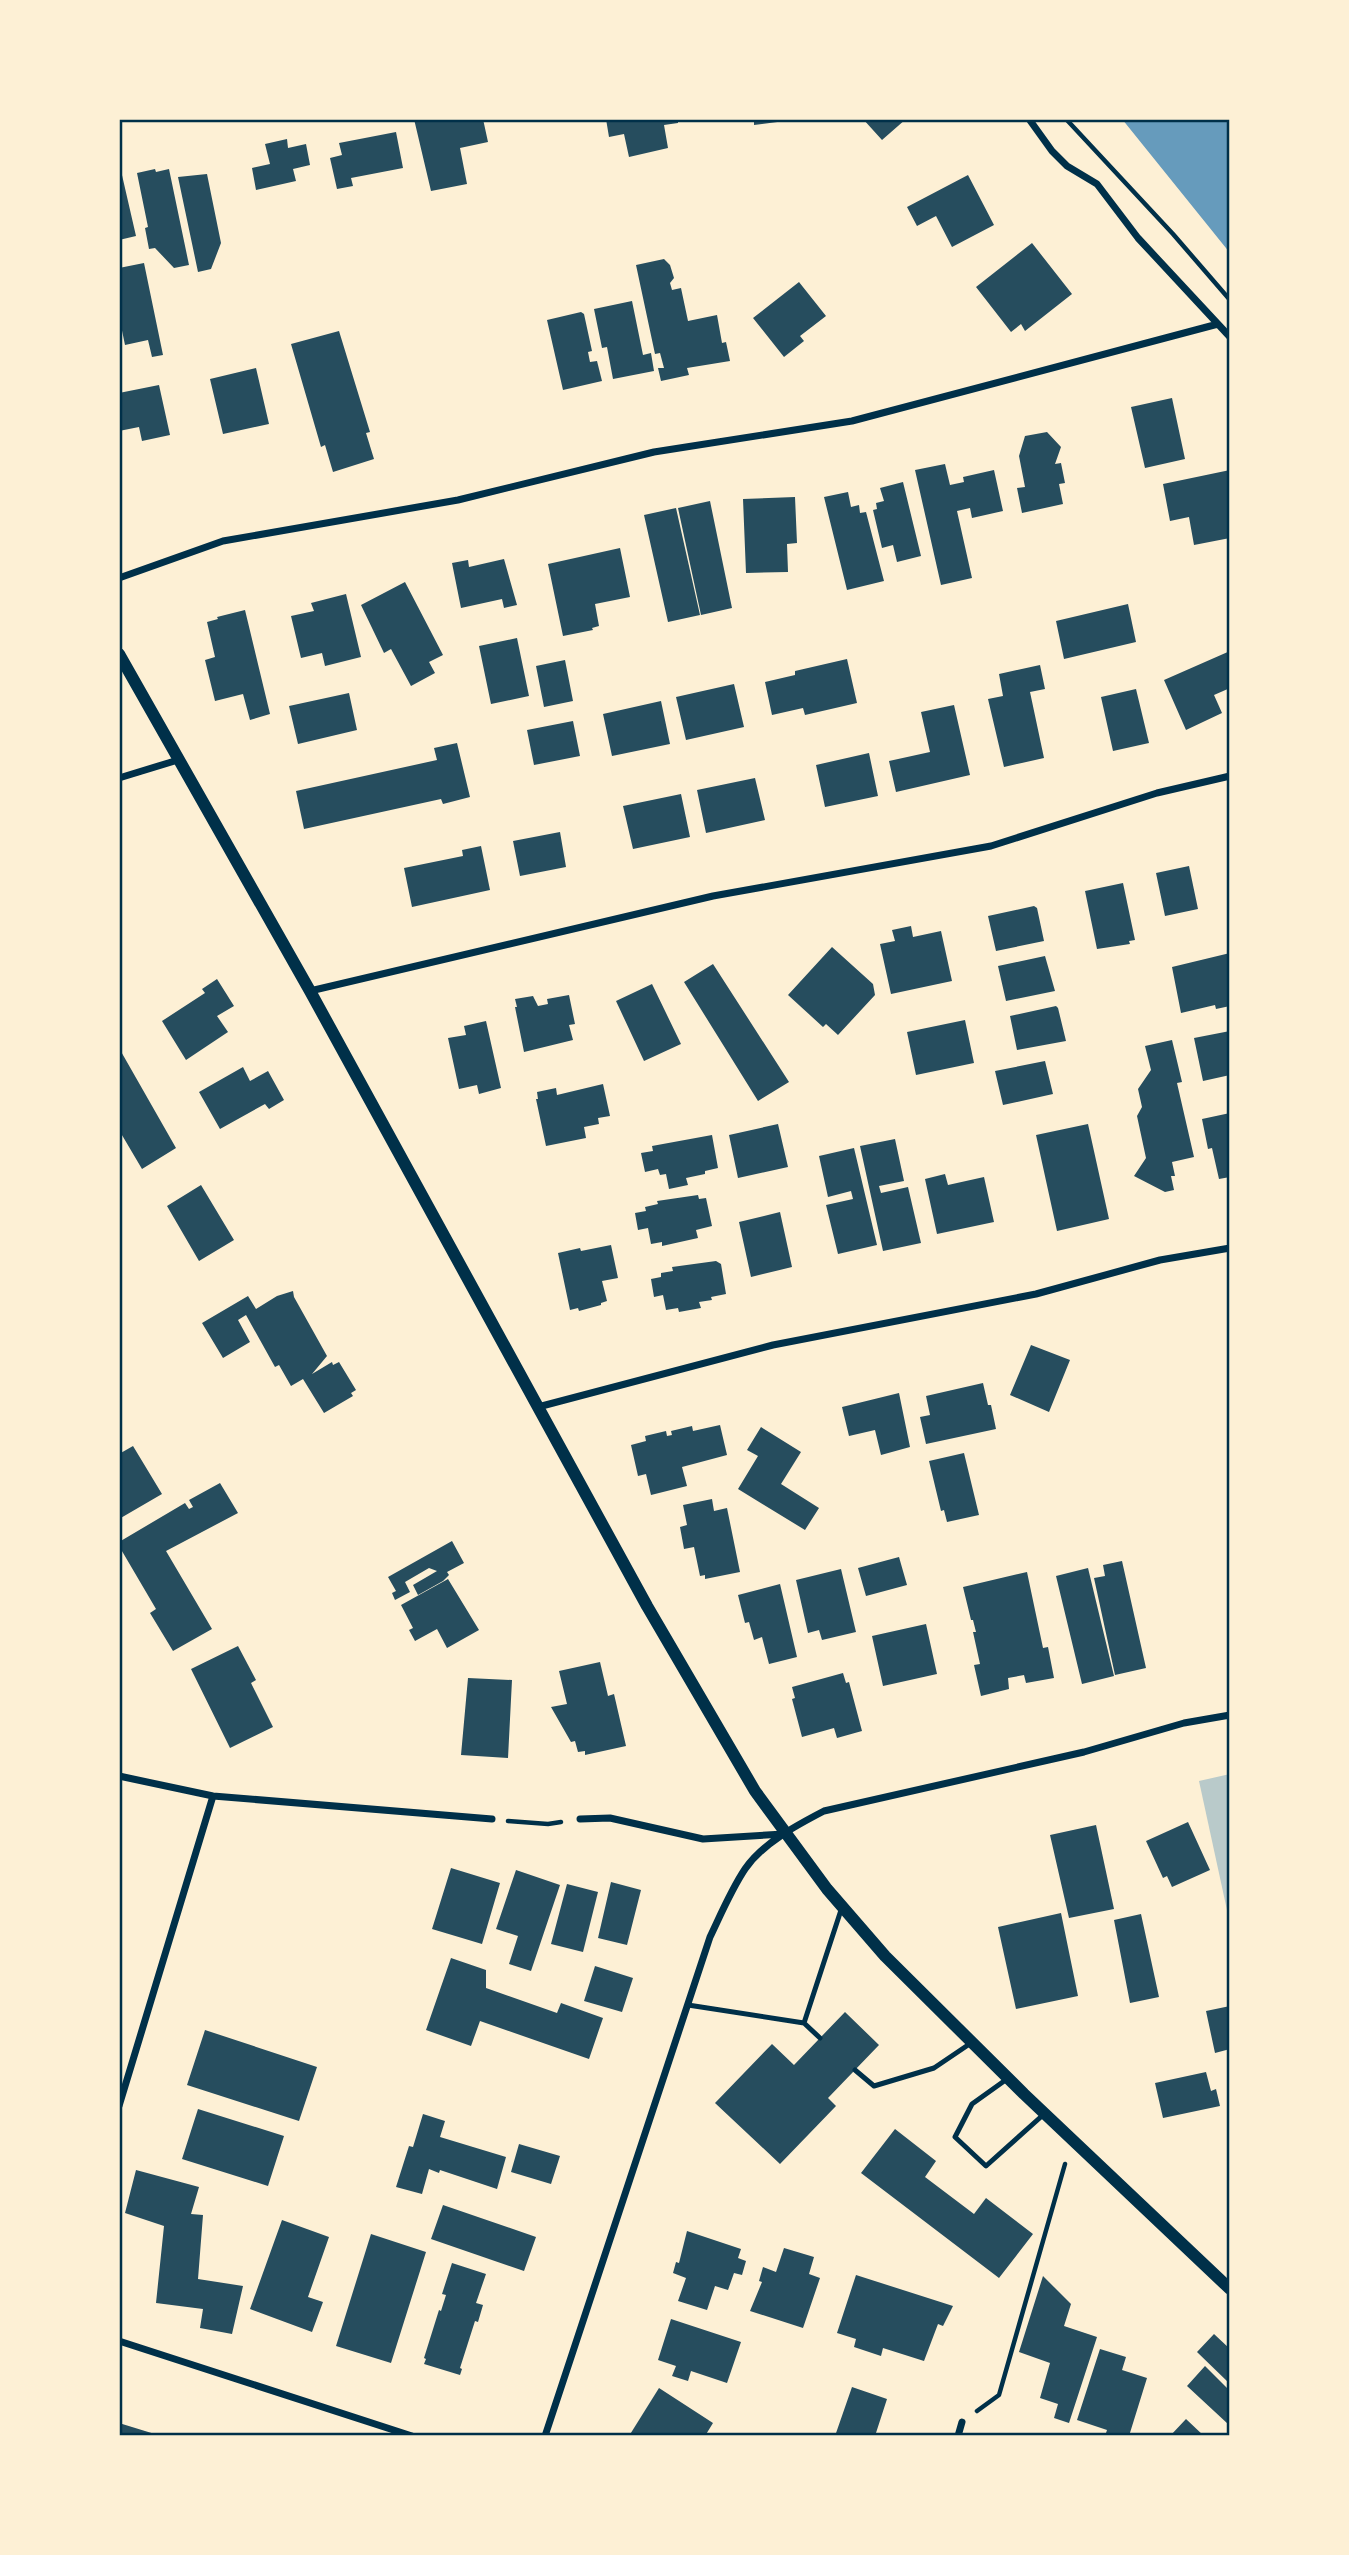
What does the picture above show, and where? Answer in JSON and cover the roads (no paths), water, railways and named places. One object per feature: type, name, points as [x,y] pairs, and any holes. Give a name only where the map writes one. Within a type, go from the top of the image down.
[{"type":"street","points":[[1029,119],[1052,151],[1067,166],[1097,184],[1138,237],[1230,337]]},
{"type":"street","points":[[119,578],[223,541],[458,500],[654,452],[852,421],[1218,324]]},
{"type":"street","points":[[119,654],[310,991],[692,1684],[755,1791],[785,1834],[885,1956],[1007,2079],[1230,2289]]},
{"type":"street","points":[[119,778],[178,760]]},
{"type":"street","points":[[310,991],[713,896],[992,846],[1157,793],[1230,776]]},
{"type":"street","points":[[538,1407],[773,1345],[1025,1296],[1160,1260],[1230,1248]]},
{"type":"street","points":[[545,2436],[710,1937],[745,1868],[760,1852],[824,1811],[1084,1752],[1184,1723],[1230,1714]]},
{"type":"street","points":[[119,1776],[214,1796],[492,1819]]},
{"type":"street","points":[[119,2106],[214,1796]]},
{"type":"street","points":[[580,1819],[610,1818],[703,1839],[785,1834]]},
{"type":"street","points":[[119,2341],[412,2436]]},
{"type":"street","points":[[958,2436],[962,2422]]},
{"type":"lane","points":[[804,2023],[842,1906]]},
{"type":"lane","points":[[688,2005],[804,2023],[820,2038]]},
{"type":"lane","points":[[855,2070],[874,2086],[934,2068],[971,2043]]},
{"type":"lane","points":[[1007,2079],[972,2104],[955,2137],[986,2166],[1045,2113]]},
{"type":"water","points":[[1122,119],[1230,119],[1230,253]]}]
